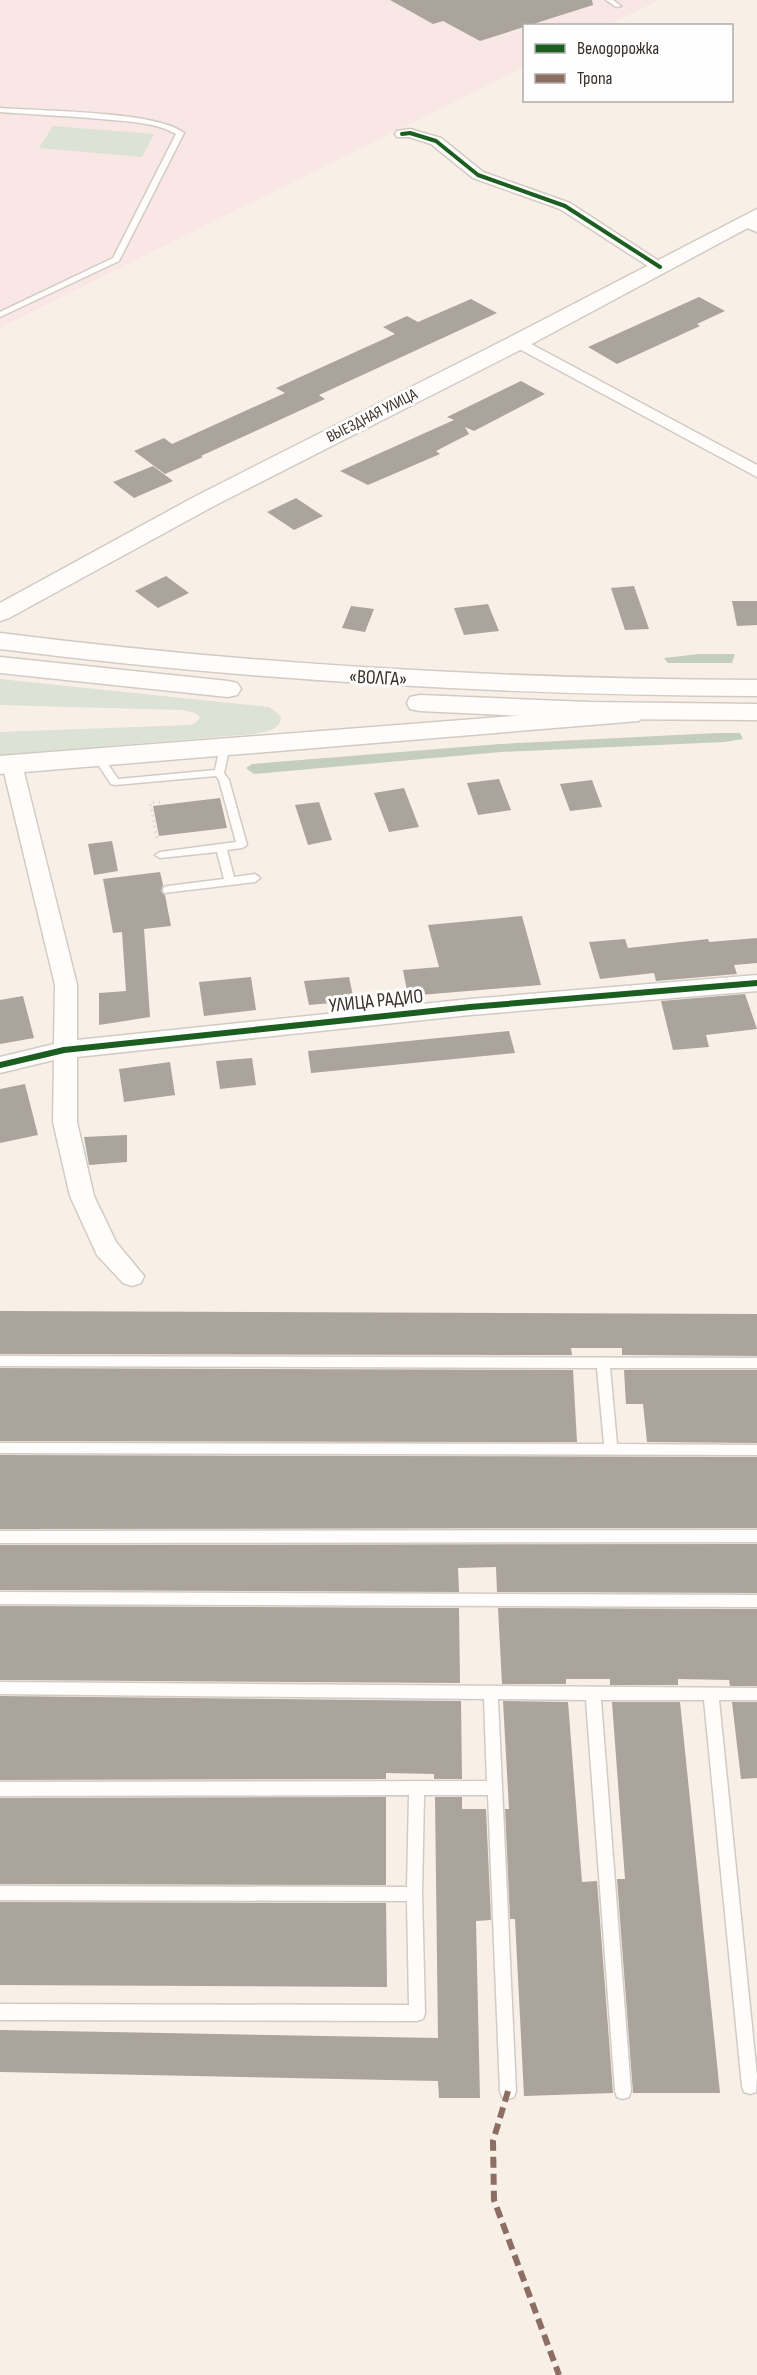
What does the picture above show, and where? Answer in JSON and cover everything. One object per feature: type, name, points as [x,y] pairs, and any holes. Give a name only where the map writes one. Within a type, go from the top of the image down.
[{"type":"main road","name":"ВЫЕЗДНАЯ УЛИЦА","points":[[0,613],[203,502],[660,267],[753,222]]},
{"type":"main road","name":"«ВОЛГА»","points":[[0,641],[91,653],[322,675],[609,688],[757,688]]},
{"type":"main road","name":"«ВОЛГА»","points":[[0,665],[296,696],[502,708],[667,712],[757,711]]},
{"type":"main road","points":[[6,765],[667,712]]},
{"type":"street","points":[[402,134],[410,133],[436,141],[478,175],[565,206],[660,267]]},
{"type":"street","points":[[518,342],[757,472]]},
{"type":"street","points":[[6,765],[66,985],[65,1122],[82,1196],[106,1248],[132,1276]]},
{"type":"street","name":"УЛИЦА РАДИО","points":[[0,1065],[64,1050],[470,1007],[757,983]]},
{"type":"lane","points":[[609,0],[618,6]]},
{"type":"lane","points":[[0,110],[140,120],[171,127],[180,133],[116,259],[0,315]]},
{"type":"lane","points":[[160,855],[242,845],[224,780],[219,773],[225,746]]},
{"type":"lane","points":[[98,757],[115,782],[219,773]]},
{"type":"lane","points":[[221,848],[230,881]]},
{"type":"lane","points":[[168,890],[255,878]]},
{"type":"lane","points":[[0,1361],[757,1363]]},
{"type":"lane","points":[[603,1363],[612,1450]]},
{"type":"lane","points":[[0,1448],[757,1450]]},
{"type":"lane","points":[[0,1537],[757,1536]]},
{"type":"lane","points":[[0,1598],[757,1601]]},
{"type":"lane","points":[[0,1688],[491,1694],[757,1694]]},
{"type":"lane","points":[[491,1694],[508,2091]]},
{"type":"lane","points":[[593,1694],[623,2091]]},
{"type":"lane","points":[[711,1694],[750,2086]]},
{"type":"lane","points":[[0,1789],[494,1788]]},
{"type":"lane","points":[[0,2012],[417,2013],[414,1894],[417,1789]]},
{"type":"lane","points":[[0,1893],[414,1894]]},
{"type":"path","points":[[150,803],[162,802],[162,805]]},
{"type":"shaded area","points":[[0,0],[659,0],[610,24],[523,24],[523,67],[0,328]]},
{"type":"shaded area","points":[[53,126],[154,134],[142,157],[39,148]]},
{"type":"shaded area","points":[[0,679],[269,707],[281,716],[276,727],[254,734],[0,755],[0,732],[191,725],[200,717],[183,710],[0,705]]},
{"type":"green space","points":[[699,654],[735,654],[732,663],[668,663],[664,658]]},
{"type":"green space","points":[[740,733],[743,739],[724,742],[501,752],[254,774],[246,768],[252,764],[500,744]]},
{"type":"building","points":[[390,0],[592,0],[593,5],[533,24],[523,24],[523,27],[480,41],[443,21],[433,24]]},
{"type":"building","points":[[699,297],[725,311],[697,324],[700,326],[617,364],[588,347]]},
{"type":"building","points":[[471,299],[497,313],[319,395],[325,399],[201,456],[203,457],[165,474],[134,451],[164,438],[172,444],[285,393],[276,388],[395,334],[383,327],[407,316],[418,322]]},
{"type":"building","points":[[521,381],[545,394],[474,431],[465,427],[469,434],[436,451],[440,454],[368,485],[340,471],[454,420],[447,417]]},
{"type":"building","points":[[153,466],[173,481],[134,498],[113,482]]},
{"type":"building","points":[[296,498],[323,516],[294,530],[267,512]]},
{"type":"building","points":[[166,576],[189,593],[158,608],[135,591]]},
{"type":"building","points":[[634,586],[649,629],[625,630],[611,588]]},
{"type":"building","points":[[732,601],[757,601],[757,625],[737,626]]},
{"type":"building","points":[[488,604],[499,631],[464,635],[454,608]]},
{"type":"building","points":[[351,606],[374,609],[365,632],[342,628]]},
{"type":"building","points":[[499,779],[511,810],[478,815],[467,783]]},
{"type":"building","points":[[592,780],[602,807],[570,811],[560,784]]},
{"type":"building","points":[[404,788],[419,827],[389,832],[374,793]]},
{"type":"building","points":[[220,798],[227,828],[159,836],[153,806]]},
{"type":"building","points":[[319,802],[332,840],[308,845],[295,805]]},
{"type":"building","points":[[112,841],[118,871],[94,875],[88,844]]},
{"type":"building","points":[[160,872],[163,885],[161,891],[165,895],[171,926],[144,929],[150,1017],[99,1025],[99,993],[126,991],[122,932],[113,933],[103,879]]},
{"type":"building","points":[[522,916],[541,985],[408,996],[403,970],[439,967],[428,925]]},
{"type":"building","points":[[757,938],[757,963],[734,965],[737,974],[656,981],[654,973],[600,979],[589,942],[625,939],[628,948],[708,939],[709,942]]},
{"type":"building","points":[[251,977],[256,1010],[204,1016],[199,982]]},
{"type":"building","points":[[349,977],[354,1001],[309,1005],[304,981]]},
{"type":"building","points":[[745,994],[757,1029],[706,1035],[709,1047],[673,1050],[661,1001]]},
{"type":"building","points":[[23,996],[34,1038],[0,1044],[0,1000]]},
{"type":"building","points":[[509,1031],[515,1053],[311,1073],[308,1051]]},
{"type":"building","points":[[252,1058],[256,1085],[220,1089],[216,1061]]},
{"type":"building","points":[[170,1062],[175,1095],[124,1102],[119,1069]]},
{"type":"building","points":[[25,1084],[38,1135],[0,1143],[0,1089]]},
{"type":"building","points":[[127,1135],[127,1162],[89,1165],[84,1137]]},
{"type":"building","points":[[0,1311],[757,1314],[757,1356],[622,1355],[622,1348],[571,1348],[572,1355],[0,1354]]},
{"type":"building","points":[[0,1368],[573,1370],[577,1442],[0,1441]]},
{"type":"building","points":[[624,1370],[757,1370],[757,1443],[647,1442],[643,1404],[626,1404]]},
{"type":"building","points":[[0,1455],[757,1457],[757,1528],[0,1529]]},
{"type":"building","points":[[757,1544],[757,1593],[497,1592],[496,1567],[458,1568],[459,1592],[0,1590],[0,1545]]},
{"type":"building","points":[[0,1606],[459,1608],[460,1683],[0,1680]]},
{"type":"building","points":[[498,1608],[757,1609],[757,1686],[730,1686],[729,1680],[678,1679],[678,1685],[610,1685],[610,1679],[566,1679],[566,1684],[502,1684]]},
{"type":"building","points":[[0,1696],[461,1701],[462,1779],[434,1779],[434,1774],[386,1773],[386,1779],[0,1780]]},
{"type":"building","points":[[503,1701],[568,1702],[582,1882],[597,1881],[613,2093],[524,2096],[515,1919],[510,1919],[505,1809],[509,1809]]},
{"type":"building","points":[[612,1702],[680,1702],[720,2093],[633,2093],[617,1879],[625,1879]]},
{"type":"building","points":[[732,1702],[757,1702],[757,1778],[741,1779]]},
{"type":"building","points":[[386,1797],[386,1885],[0,1884],[0,1798]]},
{"type":"building","points":[[435,1797],[462,1797],[462,1809],[486,1809],[491,1920],[476,1921],[480,2098],[439,2098],[438,2081],[0,2072],[0,2030],[438,2038]]},
{"type":"building","points":[[0,1902],[386,1903],[387,1987],[0,1985]]},
{"type":"marked path","points":[[508,2091],[493,2141],[494,2200],[559,2375]]},
{"type":"cycle path","points":[[402,134],[410,133],[436,141],[478,175],[565,206],[660,267]]},
{"type":"cycle path","points":[[0,1065],[64,1050],[470,1007],[757,983]]}]
